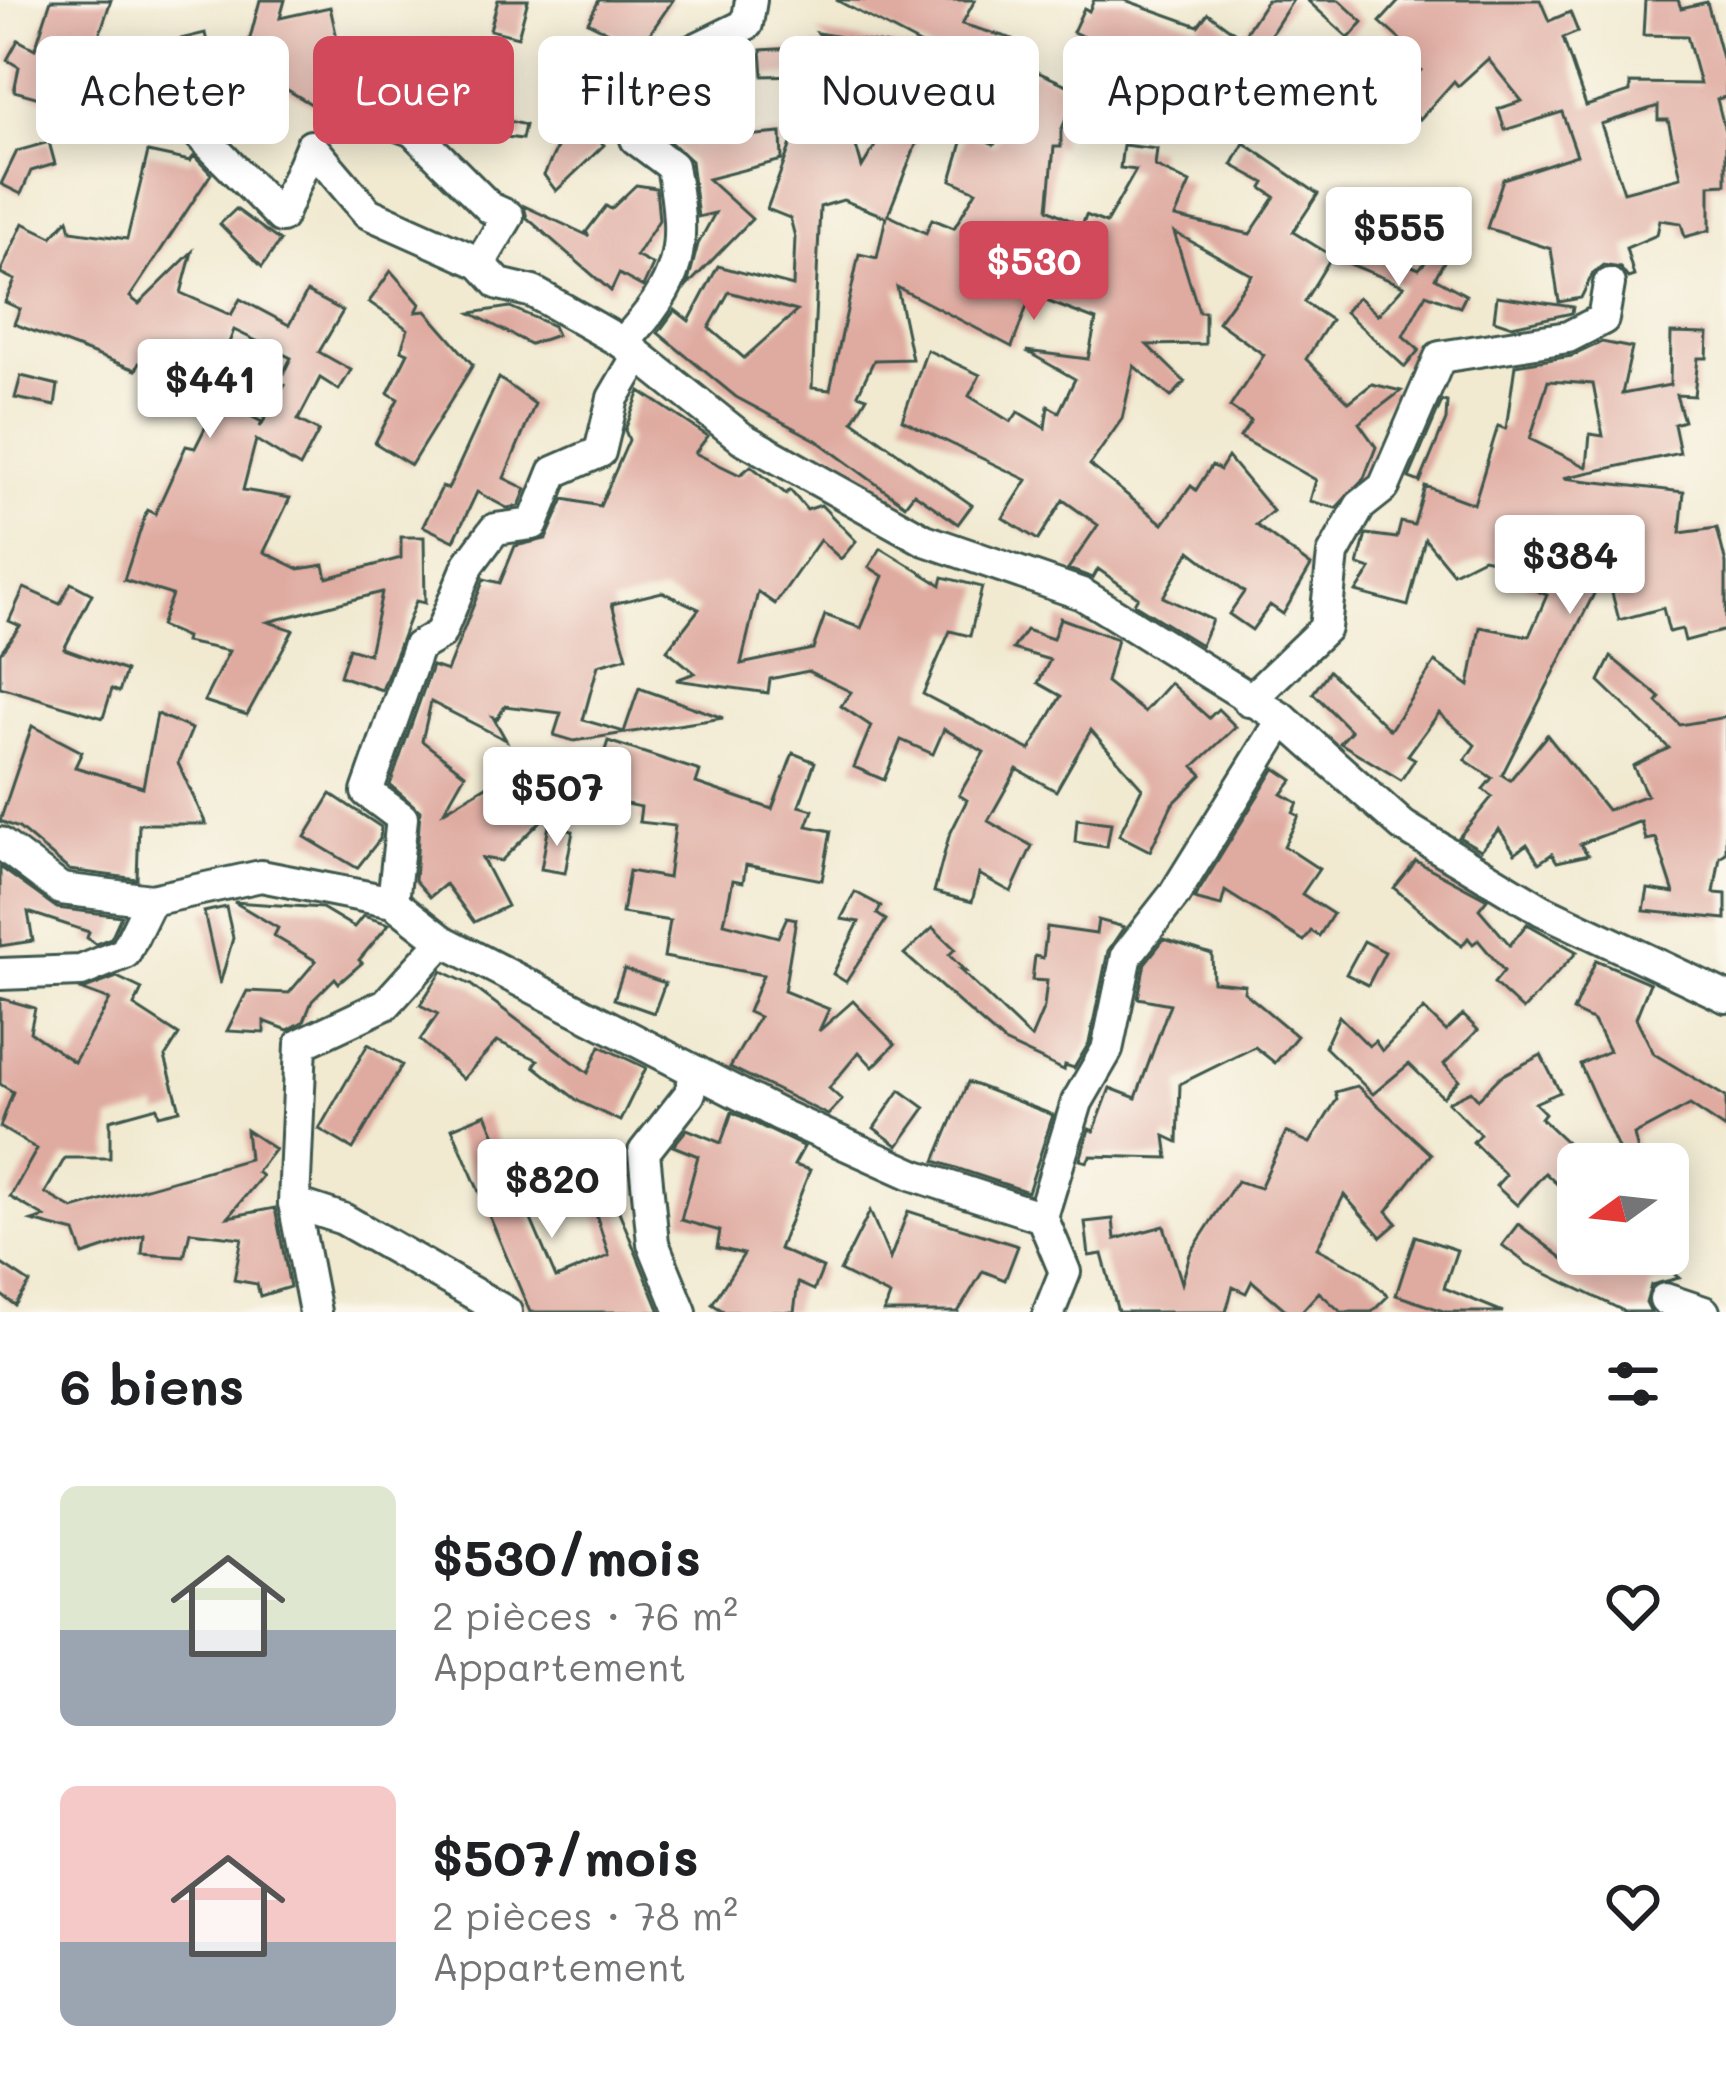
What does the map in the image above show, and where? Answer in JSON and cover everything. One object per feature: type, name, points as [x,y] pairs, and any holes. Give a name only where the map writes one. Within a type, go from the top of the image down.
[{"type":"street","points":[[393,902],[402,818],[367,792],[418,647],[440,634],[469,564],[495,529],[532,524],[554,472],[600,452],[630,350],[678,271],[680,215],[672,166],[636,139],[663,65],[747,24],[751,0]]},
{"type":"street","points":[[209,144],[281,217],[311,146],[368,213],[481,263],[500,284],[532,292],[630,350],[742,438],[925,540],[1082,594],[1283,719],[1403,826],[1542,910],[1726,997]]},
{"type":"street","points":[[426,144],[490,208],[508,216],[481,263]]},
{"type":"street","points":[[1249,701],[1325,628],[1334,554],[1360,506],[1384,487],[1440,357],[1568,338],[1604,319],[1609,284]]},
{"type":"street","points":[[1049,1312],[1066,1272],[1042,1217],[1077,1102],[1107,1050],[1126,955],[1174,896],[1283,719]]},
{"type":"street","points":[[0,843],[61,889],[152,900],[261,876],[393,902],[443,941],[697,1072],[914,1175],[1042,1217]]},
{"type":"street","points":[[0,974],[81,971],[125,953],[152,900]]},
{"type":"street","points":[[315,1312],[294,1203],[301,1044],[386,1004],[443,941]]},
{"type":"street","points":[[681,1312],[653,1243],[644,1152],[689,1095],[697,1072]]},
{"type":"street","points":[[294,1203],[343,1219],[506,1312]]},
{"type":"street","points":[[1665,1299],[1704,1312]]},
{"type":"building","points":[[51,0],[111,0],[99,36],[39,36]]},
{"type":"building","points":[[260,0],[285,0],[280,18],[330,7],[337,36],[313,36],[313,105],[289,91],[289,36],[251,36]]},
{"type":"building","points":[[498,0],[528,0],[518,37],[490,30]]},
{"type":"building","points":[[599,0],[673,0],[648,36],[616,36],[588,22]]},
{"type":"building","points":[[836,0],[975,0],[962,24],[1003,36],[905,36]]},
{"type":"building","points":[[1094,0],[1125,0],[1198,26],[1208,13],[1239,36],[1082,36],[1073,32],[1084,8],[1089,11]]},
{"type":"building","points":[[1267,0],[1293,0],[1270,36],[1243,36]]},
{"type":"building","points":[[1307,0],[1339,0],[1363,22],[1347,36]]},
{"type":"building","points":[[1400,0],[1540,0],[1549,21],[1570,12],[1578,32],[1563,38],[1586,106],[1630,92],[1630,83],[1700,84],[1687,36],[1643,35],[1645,0],[1678,0],[1681,8],[1707,2],[1726,73],[1726,97],[1717,99],[1726,135],[1726,184],[1710,185],[1710,230],[1685,237],[1681,223],[1660,220],[1657,235],[1626,248],[1634,276],[1628,278],[1620,268],[1603,265],[1593,273],[1581,298],[1559,302],[1551,249],[1487,228],[1503,179],[1577,155],[1562,112],[1505,130],[1498,109],[1522,101],[1488,59],[1458,86],[1454,81],[1421,118],[1421,36],[1396,36],[1380,22]],"holes":[[[1658,106],[1658,120],[1668,120],[1681,177],[1624,192],[1601,124]]]},
{"type":"building","points":[[18,40],[35,49],[36,97],[14,91],[19,67],[7,60]]},
{"type":"building","points":[[779,49],[779,76],[763,76],[761,50]]},
{"type":"building","points":[[1039,73],[1063,83],[1061,147],[1054,147],[1048,209],[1082,226],[1086,215],[1106,223],[1136,170],[1120,168],[1123,145],[1157,149],[1155,166],[1190,183],[1175,217],[1250,234],[1275,197],[1262,188],[1265,183],[1232,165],[1243,144],[1318,194],[1293,232],[1332,256],[1304,302],[1331,320],[1306,359],[1349,402],[1372,384],[1401,391],[1359,423],[1376,447],[1364,478],[1336,508],[1310,501],[1316,480],[1240,437],[1251,421],[1230,407],[1264,355],[1218,322],[1252,275],[1174,232],[1199,312],[1205,312],[1205,344],[1147,345],[1185,382],[1171,397],[1134,366],[1122,419],[1090,465],[1163,524],[1191,486],[1196,490],[1212,465],[1220,470],[1228,457],[1273,511],[1256,525],[1311,566],[1283,614],[1270,605],[1252,630],[1229,614],[1244,592],[1190,551],[1163,597],[1212,620],[1201,645],[1134,604],[1138,597],[1098,569],[1093,578],[1068,569],[1098,525],[1063,500],[1038,540],[1003,518],[1027,480],[902,420],[927,350],[980,375],[969,396],[1011,422],[1018,412],[1045,428],[1048,406],[1059,412],[1075,379],[1026,351],[1088,359],[1096,320],[1031,295],[1012,347],[897,287],[912,359],[874,360],[858,394],[867,397],[853,421],[972,505],[958,524],[914,493],[905,505],[816,440],[736,397],[658,333],[675,310],[689,321],[718,266],[793,286],[795,237],[790,218],[767,209],[791,144],[855,144],[862,167],[876,144],[916,144],[888,215],[926,233],[932,219],[954,228],[976,191],[951,180],[962,144],[1039,144]],"holes":[[[843,200],[886,217],[877,258],[859,254],[830,390],[812,388],[820,207]],[[729,292],[797,311],[744,358],[709,328]]]},
{"type":"building","points":[[514,122],[525,125],[522,139],[514,138]]},
{"type":"building","points":[[779,133],[782,160],[708,179],[752,219],[687,286],[698,244],[715,213],[698,217],[691,161],[672,144],[755,144],[755,135]]},
{"type":"building","points":[[50,144],[55,164],[31,171],[21,194],[1,184],[17,151]]},
{"type":"building","points":[[559,144],[604,145],[556,191],[544,175]]},
{"type":"building","points":[[148,152],[190,161],[194,156],[211,174],[130,297],[139,304],[192,252],[181,293],[231,315],[240,299],[289,325],[307,292],[343,311],[319,352],[351,370],[339,390],[320,378],[298,420],[319,431],[300,467],[256,440],[243,490],[290,498],[264,552],[299,569],[324,565],[327,578],[401,558],[401,537],[424,537],[425,603],[416,601],[382,690],[340,676],[349,648],[369,654],[382,592],[268,622],[293,630],[247,715],[204,701],[229,651],[185,642],[186,637],[160,626],[172,595],[124,580],[147,510],[155,514],[186,446],[195,448],[219,400],[262,422],[260,427],[285,385],[279,382],[291,358],[234,330],[214,381],[156,353],[151,367],[139,363],[136,370],[14,324],[20,309],[5,302],[15,280],[0,273],[23,223],[52,237],[68,219],[71,231],[127,239]]},
{"type":"building","points":[[636,185],[656,188],[659,220],[636,256],[653,265],[643,287],[619,274],[611,291],[527,218],[524,206],[589,236],[586,232],[606,206],[611,209]]},
{"type":"building","points":[[236,209],[280,241],[262,267],[220,224]]},
{"type":"building","points":[[1395,219],[1415,227],[1402,262],[1419,269],[1447,238],[1454,243],[1435,278],[1466,295],[1460,307],[1426,294],[1403,336],[1419,350],[1405,367],[1345,312],[1358,297],[1378,315],[1404,286],[1340,260],[1348,239],[1382,252]]},
{"type":"building","points":[[391,271],[420,304],[416,312],[426,311],[473,365],[411,465],[375,443],[398,399],[388,393],[408,353],[401,350],[408,329],[369,302]]},
{"type":"building","points":[[1497,296],[1573,307],[1572,313],[1512,326],[1494,320]]},
{"type":"building","points":[[510,307],[553,326],[557,335],[530,344],[471,313]]},
{"type":"building","points":[[1671,333],[1708,334],[1707,358],[1698,358],[1694,396],[1676,395],[1684,421],[1674,424],[1680,453],[1563,478],[1684,492],[1680,533],[1717,528],[1726,564],[1726,630],[1685,641],[1682,629],[1669,632],[1663,608],[1619,620],[1606,570],[1502,775],[1510,780],[1547,735],[1607,810],[1647,795],[1633,766],[1669,748],[1599,681],[1611,657],[1660,697],[1657,702],[1680,725],[1726,717],[1726,853],[1720,857],[1714,893],[1726,894],[1726,919],[1644,911],[1648,889],[1674,893],[1656,838],[1646,840],[1641,821],[1580,844],[1588,855],[1557,862],[1552,854],[1539,863],[1527,844],[1515,853],[1499,829],[1481,850],[1459,837],[1492,797],[1483,789],[1492,778],[1465,760],[1475,745],[1439,713],[1408,755],[1415,759],[1401,780],[1340,743],[1351,731],[1313,693],[1329,671],[1390,730],[1435,662],[1469,686],[1480,627],[1529,636],[1547,595],[1523,585],[1530,568],[1483,558],[1453,573],[1425,539],[1408,606],[1356,592],[1371,569],[1358,565],[1366,534],[1397,538],[1401,522],[1414,525],[1425,486],[1474,504],[1498,426],[1506,429],[1515,365],[1572,356],[1602,342],[1632,348],[1622,394],[1670,385]],"holes":[[[1548,381],[1593,384],[1603,436],[1590,434],[1587,467],[1530,439]]]},
{"type":"building","points":[[21,376],[58,385],[55,406],[15,398]]},
{"type":"building","points":[[499,378],[535,404],[504,478],[526,489],[519,506],[507,508],[477,492],[454,541],[423,526],[442,487],[448,489]]},
{"type":"building","points":[[640,391],[708,436],[695,453],[740,475],[751,466],[786,494],[790,490],[807,510],[821,505],[856,541],[841,559],[820,540],[775,604],[758,592],[741,664],[813,649],[825,615],[861,628],[883,576],[869,567],[881,548],[941,585],[943,577],[982,587],[970,636],[950,631],[923,694],[1030,750],[1061,696],[1038,683],[1050,660],[1013,649],[1026,630],[1053,639],[1060,618],[1117,639],[1106,682],[1144,712],[1170,683],[1209,718],[1218,709],[1236,727],[1194,766],[1202,775],[1172,805],[1150,851],[1119,835],[1142,788],[1091,730],[1056,791],[1017,769],[988,821],[1032,846],[1011,892],[979,874],[972,902],[934,892],[949,836],[967,800],[959,795],[984,752],[944,729],[933,754],[901,740],[884,780],[854,767],[871,726],[841,706],[851,692],[808,671],[770,679],[768,693],[676,680],[695,673],[667,650],[699,609],[662,592],[612,604],[627,657],[598,665],[583,720],[624,732],[639,688],[723,718],[574,741],[554,735],[561,713],[505,706],[497,719],[493,717],[506,740],[431,702],[422,741],[465,774],[444,811],[520,766],[548,814],[501,861],[482,858],[507,906],[474,922],[446,884],[430,897],[415,880],[420,811],[390,785],[432,666],[447,671],[484,579],[500,583],[515,546],[546,539],[564,499],[600,506],[629,440],[625,430]]},
{"type":"building","points":[[1442,401],[1447,402],[1446,420],[1420,482],[1409,478]]},
{"type":"building","points":[[71,583],[92,594],[64,649],[126,671],[119,692],[112,689],[103,718],[0,687],[0,653],[20,626],[9,621],[24,588],[60,604]]},
{"type":"building","points":[[157,714],[192,729],[178,763],[206,824],[139,824],[137,879],[69,870],[19,828],[0,821],[32,726],[82,752],[75,767],[143,787]]},
{"type":"building","points":[[608,741],[700,771],[696,783],[772,809],[793,753],[815,762],[799,806],[813,810],[807,826],[831,831],[822,880],[746,865],[743,882],[733,880],[724,923],[778,937],[787,917],[796,919],[784,991],[829,1009],[819,1031],[853,1001],[895,1044],[873,1067],[859,1052],[829,1088],[842,1100],[828,1115],[730,1067],[759,1017],[748,1012],[763,975],[664,957],[670,921],[622,913],[629,871],[668,878],[675,826],[639,822],[641,807],[611,801],[616,767],[601,763]]},
{"type":"building","points":[[1275,768],[1293,780],[1282,794],[1298,803],[1293,813],[1299,816],[1284,846],[1319,869],[1302,894],[1333,914],[1319,936],[1311,931],[1304,941],[1225,891],[1221,906],[1194,899]]},
{"type":"building","points":[[331,794],[381,827],[380,839],[357,868],[305,837]]},
{"type":"building","points":[[1077,819],[1111,823],[1107,847],[1075,842]]},
{"type":"building","points":[[549,825],[573,831],[565,873],[541,869]]},
{"type":"building","points":[[1416,861],[1487,899],[1479,909],[1510,945],[1527,924],[1577,952],[1523,1010],[1494,983],[1504,971],[1478,940],[1473,944],[1468,938],[1462,946],[1394,888]]},
{"type":"building","points":[[0,867],[57,908],[121,916],[111,938],[96,944],[87,938],[89,932],[28,912],[33,941],[0,946]]},
{"type":"building","points":[[855,892],[881,906],[877,914],[886,920],[846,982],[833,974],[859,922],[841,919]]},
{"type":"building","points":[[234,902],[322,908],[354,927],[363,916],[389,924],[359,960],[362,963],[339,983],[335,978],[312,1001],[304,1021],[288,1030],[264,1021],[264,1033],[227,1031],[247,991],[289,993],[316,961],[274,936],[278,928]]},
{"type":"building","points":[[226,907],[233,938],[220,984],[204,912]]},
{"type":"building","points":[[1098,920],[1124,927],[1108,951],[1089,1043],[1074,1068],[1065,1065],[1064,1070],[1004,1042],[904,954],[933,928],[955,949],[949,955],[965,971],[960,970],[1031,1038],[1044,1007],[1047,981],[1032,980],[1035,956],[1043,958],[1047,927],[1096,934]]},
{"type":"building","points":[[1164,939],[1212,954],[1213,982],[1245,985],[1244,992],[1297,1036],[1275,1063],[1255,1047],[1180,1084],[1178,1142],[1165,1136],[1168,1158],[1090,1156],[1087,1162],[1080,1160],[1089,1129],[1094,1131],[1110,1088],[1136,1098],[1170,1004],[1138,998],[1145,963]]},
{"type":"building","points":[[1364,941],[1385,952],[1368,985],[1346,974]]},
{"type":"building","points":[[1596,960],[1650,983],[1636,1018],[1654,1054],[1726,1097],[1726,1129],[1690,1105],[1634,1135],[1636,1143],[1616,1143],[1580,1064],[1609,1051],[1594,1021],[1573,1011]]},
{"type":"building","points":[[624,969],[665,983],[654,1013],[614,999]]},
{"type":"building","points":[[442,971],[471,985],[588,1073],[600,1046],[646,1068],[620,1121],[578,1101],[534,1066],[538,1060],[497,1041],[463,1079],[420,1040],[438,1014],[420,1005]]},
{"type":"building","points":[[117,977],[142,989],[134,1006],[179,1035],[165,1057],[180,1110],[159,1115],[157,1107],[110,1120],[110,1158],[65,1158],[45,1193],[73,1209],[249,1159],[246,1130],[275,1149],[257,1172],[262,1176],[228,1217],[275,1208],[290,1287],[260,1296],[257,1284],[234,1280],[242,1238],[190,1232],[184,1257],[142,1254],[144,1235],[83,1255],[75,1232],[32,1221],[45,1217],[10,1197],[37,1149],[0,1127],[13,1092],[0,1084],[0,998],[35,1008],[30,1032],[74,1062],[110,1000],[82,990]]},
{"type":"building","points":[[1424,1009],[1446,1031],[1463,1015],[1478,1030],[1444,1064],[1459,1080],[1443,1097],[1409,1064],[1373,1094],[1325,1047],[1339,1016],[1369,1046],[1375,1041],[1382,1051]]},
{"type":"building","points":[[368,1044],[402,1065],[353,1149],[319,1129]]},
{"type":"building","points":[[1541,1055],[1560,1092],[1535,1103],[1545,1113],[1541,1118],[1567,1143],[1557,1143],[1557,1184],[1545,1173],[1517,1205],[1496,1186],[1506,1175],[1473,1142],[1480,1134],[1448,1102],[1471,1091],[1478,1099],[1501,1076]]},
{"type":"building","points":[[968,1082],[1053,1115],[1028,1192],[935,1161]]},
{"type":"building","points":[[1357,1086],[1431,1154],[1387,1211],[1397,1223],[1381,1237],[1344,1195],[1317,1248],[1362,1272],[1388,1296],[1372,1312],[1341,1312],[1319,1292],[1301,1312],[1288,1312],[1252,1281],[1246,1293],[1233,1287],[1226,1312],[1118,1312],[1102,1254],[1089,1256],[1085,1222],[1113,1219],[1115,1239],[1164,1226],[1182,1283],[1190,1254],[1237,1181],[1260,1188],[1286,1132],[1310,1143],[1337,1099],[1335,1092]]},
{"type":"building","points":[[900,1090],[925,1108],[898,1146],[874,1128]]},
{"type":"building","points":[[732,1112],[804,1147],[794,1165],[810,1170],[779,1249],[823,1268],[814,1290],[798,1283],[794,1312],[725,1312],[712,1304],[744,1254],[717,1248],[720,1231],[681,1220],[698,1156],[673,1146],[687,1129],[721,1143]]},
{"type":"building","points":[[486,1114],[556,1278],[609,1256],[595,1211],[616,1204],[660,1312],[530,1312],[452,1128]]},
{"type":"building","points":[[870,1211],[890,1259],[908,1211],[1018,1246],[1005,1280],[983,1271],[958,1312],[884,1312],[890,1296],[840,1271]]},
{"type":"building","points":[[1518,1224],[1557,1254],[1557,1275],[1679,1278],[1651,1285],[1646,1302],[1651,1312],[1626,1312],[1527,1264],[1502,1245]]},
{"type":"building","points":[[1415,1236],[1457,1250],[1444,1288],[1503,1312],[1446,1312],[1396,1295]]},
{"type":"building","points":[[0,1263],[30,1283],[15,1305],[0,1294]]}]
